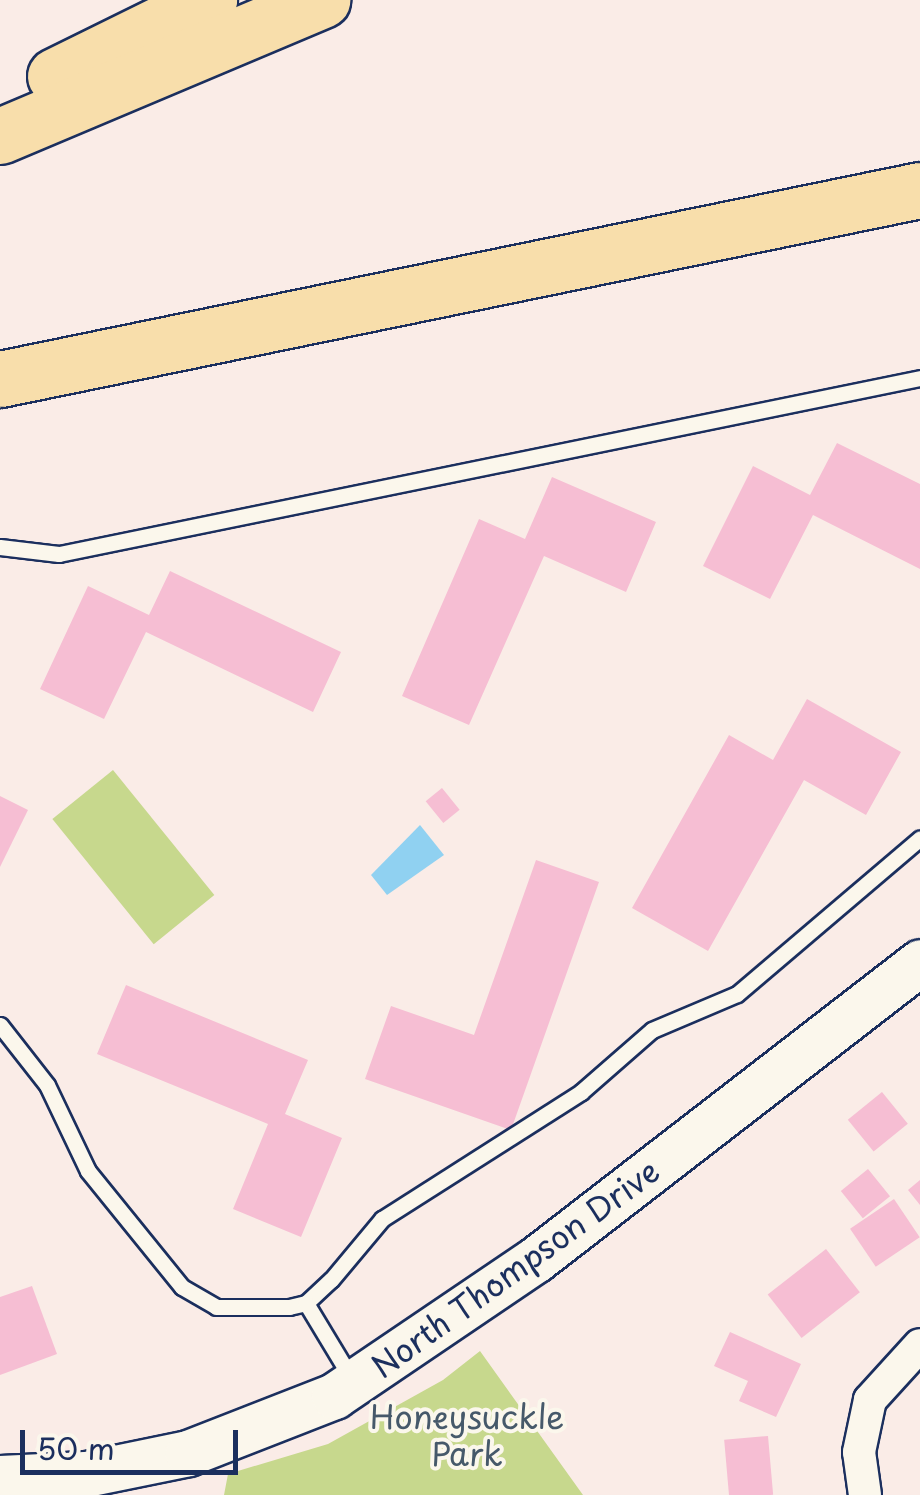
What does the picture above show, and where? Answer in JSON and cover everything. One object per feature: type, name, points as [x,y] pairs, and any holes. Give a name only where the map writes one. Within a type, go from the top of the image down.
[{"type":"highway","points":[[0,102],[209,0]]},
{"type":"highway","points":[[0,136],[322,0]]},
{"type":"highway","points":[[0,379],[920,190]]},
{"type":"street","name":"North Thompson Drive","points":[[0,1478],[86,1474],[188,1452],[274,1424],[354,1384],[534,1260],[920,962]]},
{"type":"street","points":[[863,1485],[870,1400],[920,1346]]},
{"type":"lane","points":[[0,547],[59,554],[920,378]]},
{"type":"lane","points":[[0,1025],[47,1085],[88,1170],[182,1288],[216,1307],[306,1304],[382,1219],[581,1092],[652,1030],[737,994],[920,838]]},
{"type":"lane","points":[[306,1304],[354,1384]]},
{"type":"green space","points":[[113,770],[214,895],[154,944],[52,819]]},
{"type":"green space","name":"Honeysuckle Park","points":[[480,1351],[583,1495],[224,1495],[228,1474],[328,1444],[443,1380]]},
{"type":"water","points":[[420,825],[444,855],[387,895],[371,875]]},
{"type":"building","points":[[837,443],[920,484],[920,569],[813,515],[770,599],[703,566],[753,466],[810,495]]},
{"type":"building","points":[[552,477],[656,522],[626,592],[544,556],[469,725],[402,696],[479,519],[525,539]]},
{"type":"building","points":[[170,571],[341,652],[313,712],[146,632],[104,719],[40,689],[88,586],[149,615]]},
{"type":"building","points":[[807,699],[901,752],[866,815],[804,780],[708,951],[632,908],[729,735],[773,760]]},
{"type":"building","points":[[442,788],[460,810],[443,823],[426,801]]},
{"type":"building","points":[[0,796],[28,810],[0,867]]},
{"type":"building","points":[[536,860],[599,882],[511,1130],[365,1079],[391,1006],[474,1035]]},
{"type":"building","points":[[126,985],[308,1060],[285,1114],[342,1138],[301,1237],[233,1209],[268,1124],[97,1054]]},
{"type":"building","points":[[882,1092],[908,1124],[874,1152],[848,1120]]},
{"type":"building","points":[[868,1169],[890,1196],[863,1218],[841,1191]]},
{"type":"building","points":[[920,1180],[920,1205],[908,1190]]},
{"type":"building","points":[[894,1199],[920,1237],[876,1267],[850,1229]]},
{"type":"building","points":[[826,1249],[860,1292],[802,1338],[768,1295]]},
{"type":"building","points":[[32,1286],[57,1354],[0,1375],[0,1297]]},
{"type":"building","points":[[730,1332],[801,1364],[776,1417],[739,1401],[748,1381],[714,1366]]},
{"type":"building","points":[[768,1436],[773,1495],[729,1495],[724,1440]]}]
